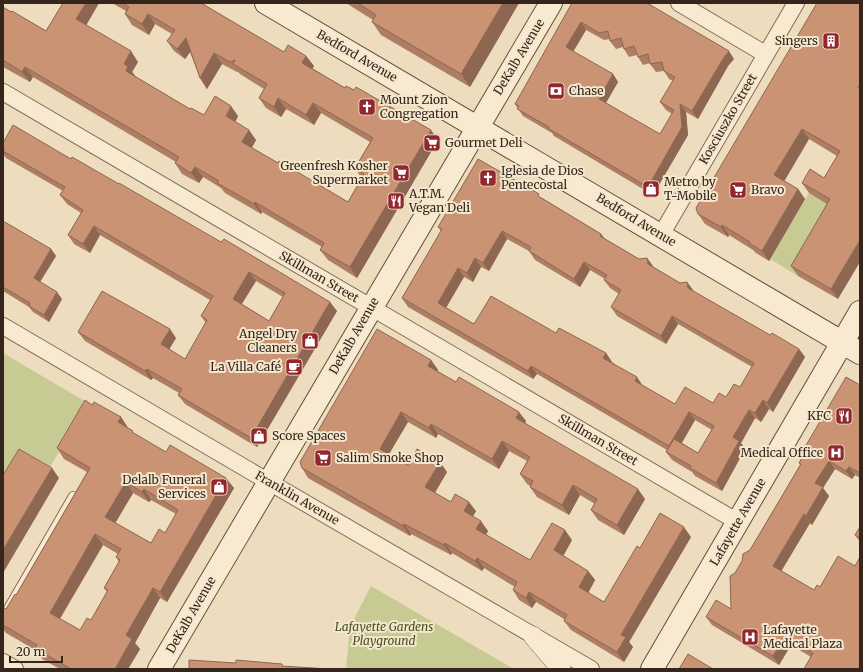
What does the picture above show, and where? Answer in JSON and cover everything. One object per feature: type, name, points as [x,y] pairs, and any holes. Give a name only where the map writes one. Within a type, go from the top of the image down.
[{"type":"main road","name":"Bedford Avenue","points":[[266,3],[851,347]]},
{"type":"main road","name":"DeKalb Avenue","points":[[159,669],[551,3]]},
{"type":"main road","name":"Lafayette Avenue","points":[[652,669],[738,522],[851,347],[860,312]]},
{"type":"street","name":"Kosciuszko Street","points":[[661,235],[796,3]]},
{"type":"street","points":[[690,6],[765,54]]},
{"type":"street","name":"Skillman Street","points":[[3,92],[738,522]]},
{"type":"street","name":"Franklin Avenue","points":[[3,326],[591,669]]},
{"type":"street","points":[[533,636],[561,669]]},
{"type":"street","points":[[3,662],[15,669]]},
{"type":"lane","points":[[3,617],[73,496]]},
{"type":"green space","points":[[809,193],[837,209],[798,276],[770,259]]},
{"type":"green space","points":[[3,353],[88,403],[50,467],[3,481]]},
{"type":"green space","name":"Lafayette Gardens Playground","points":[[371,586],[514,669],[346,669],[350,627]]},
{"type":"building","points":[[63,3],[86,3],[76,19],[131,51],[124,64],[128,66],[126,71],[190,109],[191,108],[204,115],[215,96],[231,106],[226,116],[249,130],[242,142],[278,163],[279,161],[348,202],[364,174],[355,168],[373,138],[313,103],[306,115],[278,98],[274,107],[259,98],[267,84],[233,64],[235,60],[230,62],[214,53],[200,78],[186,38],[177,49],[167,41],[175,30],[148,14],[142,24],[125,14],[129,7],[123,3],[201,3],[284,52],[288,45],[306,56],[302,63],[345,88],[346,86],[354,90],[356,87],[431,130],[350,267],[320,250],[324,243],[255,202],[254,204],[217,183],[219,181],[195,167],[191,173],[175,163],[179,157],[25,67],[22,72],[3,60],[3,7],[46,31]]},
{"type":"building","points":[[358,3],[503,3],[461,74],[372,22],[376,15]]},
{"type":"building","points":[[572,3],[647,3],[729,51],[692,111],[680,104],[682,127],[648,187],[549,129],[549,127],[517,109],[519,106],[515,104]],"holes":[[[581,22],[599,33],[608,31],[610,41],[621,38],[624,49],[634,46],[638,57],[648,54],[650,64],[662,62],[664,71],[675,77],[660,102],[674,110],[660,134],[599,99],[613,74],[566,47]]]},
{"type":"building","points":[[817,3],[860,3],[860,84],[858,88],[860,89],[860,240],[831,289],[791,266],[830,199],[802,183],[810,169],[824,178],[840,151],[802,129],[774,175],[798,189],[762,251],[722,225],[721,227],[698,214],[696,208]]},
{"type":"building","points":[[13,125],[71,159],[72,157],[119,183],[221,242],[224,239],[330,302],[251,438],[178,395],[182,389],[147,369],[145,371],[78,332],[102,291],[170,329],[161,344],[185,359],[207,320],[201,316],[213,296],[94,226],[83,244],[68,235],[83,210],[60,195],[65,187],[3,151],[3,143]],"holes":[[[249,272],[285,293],[269,321],[233,299]]]},
{"type":"building","points":[[478,159],[539,194],[538,196],[601,234],[600,236],[639,259],[647,258],[648,264],[680,283],[687,282],[688,288],[770,335],[772,333],[799,349],[767,403],[763,400],[755,413],[749,410],[733,437],[739,441],[716,483],[690,468],[691,466],[666,452],[674,439],[698,453],[714,426],[689,412],[669,446],[531,366],[528,371],[402,298],[442,229],[438,227]],"holes":[[[502,231],[531,247],[529,251],[574,279],[584,262],[607,275],[604,280],[621,290],[611,307],[661,336],[672,316],[754,363],[740,387],[734,384],[726,397],[719,393],[713,403],[685,387],[675,404],[635,381],[637,377],[603,358],[606,353],[559,328],[556,333],[491,296],[474,324],[438,303],[458,268],[467,273],[475,258],[483,263]]]},
{"type":"building","points":[[3,221],[51,249],[34,278],[57,292],[44,315],[29,306],[30,303],[3,287]]},
{"type":"building","points":[[377,329],[431,360],[428,366],[456,382],[459,377],[519,412],[516,418],[638,489],[617,525],[591,510],[597,499],[573,485],[562,505],[530,487],[533,481],[520,474],[530,457],[502,441],[492,459],[431,424],[429,428],[401,412],[380,449],[408,465],[417,449],[440,462],[425,487],[451,502],[455,494],[469,502],[464,511],[481,521],[476,529],[530,560],[552,523],[565,530],[554,550],[588,571],[579,587],[604,602],[637,546],[640,548],[660,513],[684,527],[621,635],[626,637],[617,652],[564,621],[567,615],[529,592],[526,598],[513,590],[517,582],[477,558],[475,561],[445,543],[444,545],[404,524],[403,526],[302,468],[300,462]]},
{"type":"building","points":[[846,377],[860,385],[860,473],[849,467],[846,471],[829,461],[815,483],[823,487],[806,516],[804,514],[773,566],[814,590],[817,585],[820,587],[838,556],[855,566],[860,557],[860,666],[858,669],[804,669],[813,653],[785,636],[773,656],[706,617],[716,600],[731,609],[730,576],[735,573],[742,561],[743,554],[750,550],[801,464],[799,463],[808,448],[805,447]]},
{"type":"building","points":[[85,400],[92,405],[94,402],[121,417],[118,422],[166,452],[170,445],[226,478],[160,592],[153,588],[126,635],[132,639],[115,669],[71,669],[35,648],[37,645],[3,625],[3,607],[6,609],[15,594],[16,595],[90,468],[57,448]],"holes":[[[126,482],[142,492],[144,489],[178,510],[165,533],[159,529],[151,543],[105,517]],[[95,534],[121,549],[116,557],[120,560],[104,588],[108,590],[91,620],[87,618],[80,630],[50,613]]]},
{"type":"building","points":[[19,449],[52,468],[3,550],[3,475]]},
{"type":"building","points":[[860,527],[860,538],[855,535]]},
{"type":"building","points":[[688,654],[713,669],[679,669]]},
{"type":"building","points":[[189,660],[236,663],[236,660],[282,664],[282,666],[329,669],[189,669]]},
{"type":"place","name":"Singers","points":[[831,41]]},
{"type":"place","name":"Chase","points":[[556,91]]},
{"type":"place","name":"Mount Zion Congregation","points":[[367,107]]},
{"type":"place","name":"Gourmet Deli","points":[[432,143]]},
{"type":"place","name":"Greenfresh Kosher Supermarket","points":[[401,173]]},
{"type":"place","name":"Iglesia de Dios Pentecostal","points":[[488,178]]},
{"type":"place","name":"Metro by T-Mobile","points":[[651,189]]},
{"type":"place","name":"Bravo","points":[[738,190]]},
{"type":"place","name":"A.T.M. Vegan Deli","points":[[396,201]]},
{"type":"place","name":"Angel Dry Cleaners","points":[[310,341]]},
{"type":"place","name":"La Villa Café","points":[[294,367]]},
{"type":"place","name":"KFC","points":[[844,416]]},
{"type":"place","name":"Score Spaces","points":[[259,436]]},
{"type":"place","name":"Medical Office","points":[[836,453]]},
{"type":"place","name":"Salim Smoke Shop","points":[[323,458]]},
{"type":"place","name":"Delalb Funeral Services","points":[[219,487]]},
{"type":"place","name":"Lafayette Medical Plaza","points":[[750,637]]}]
